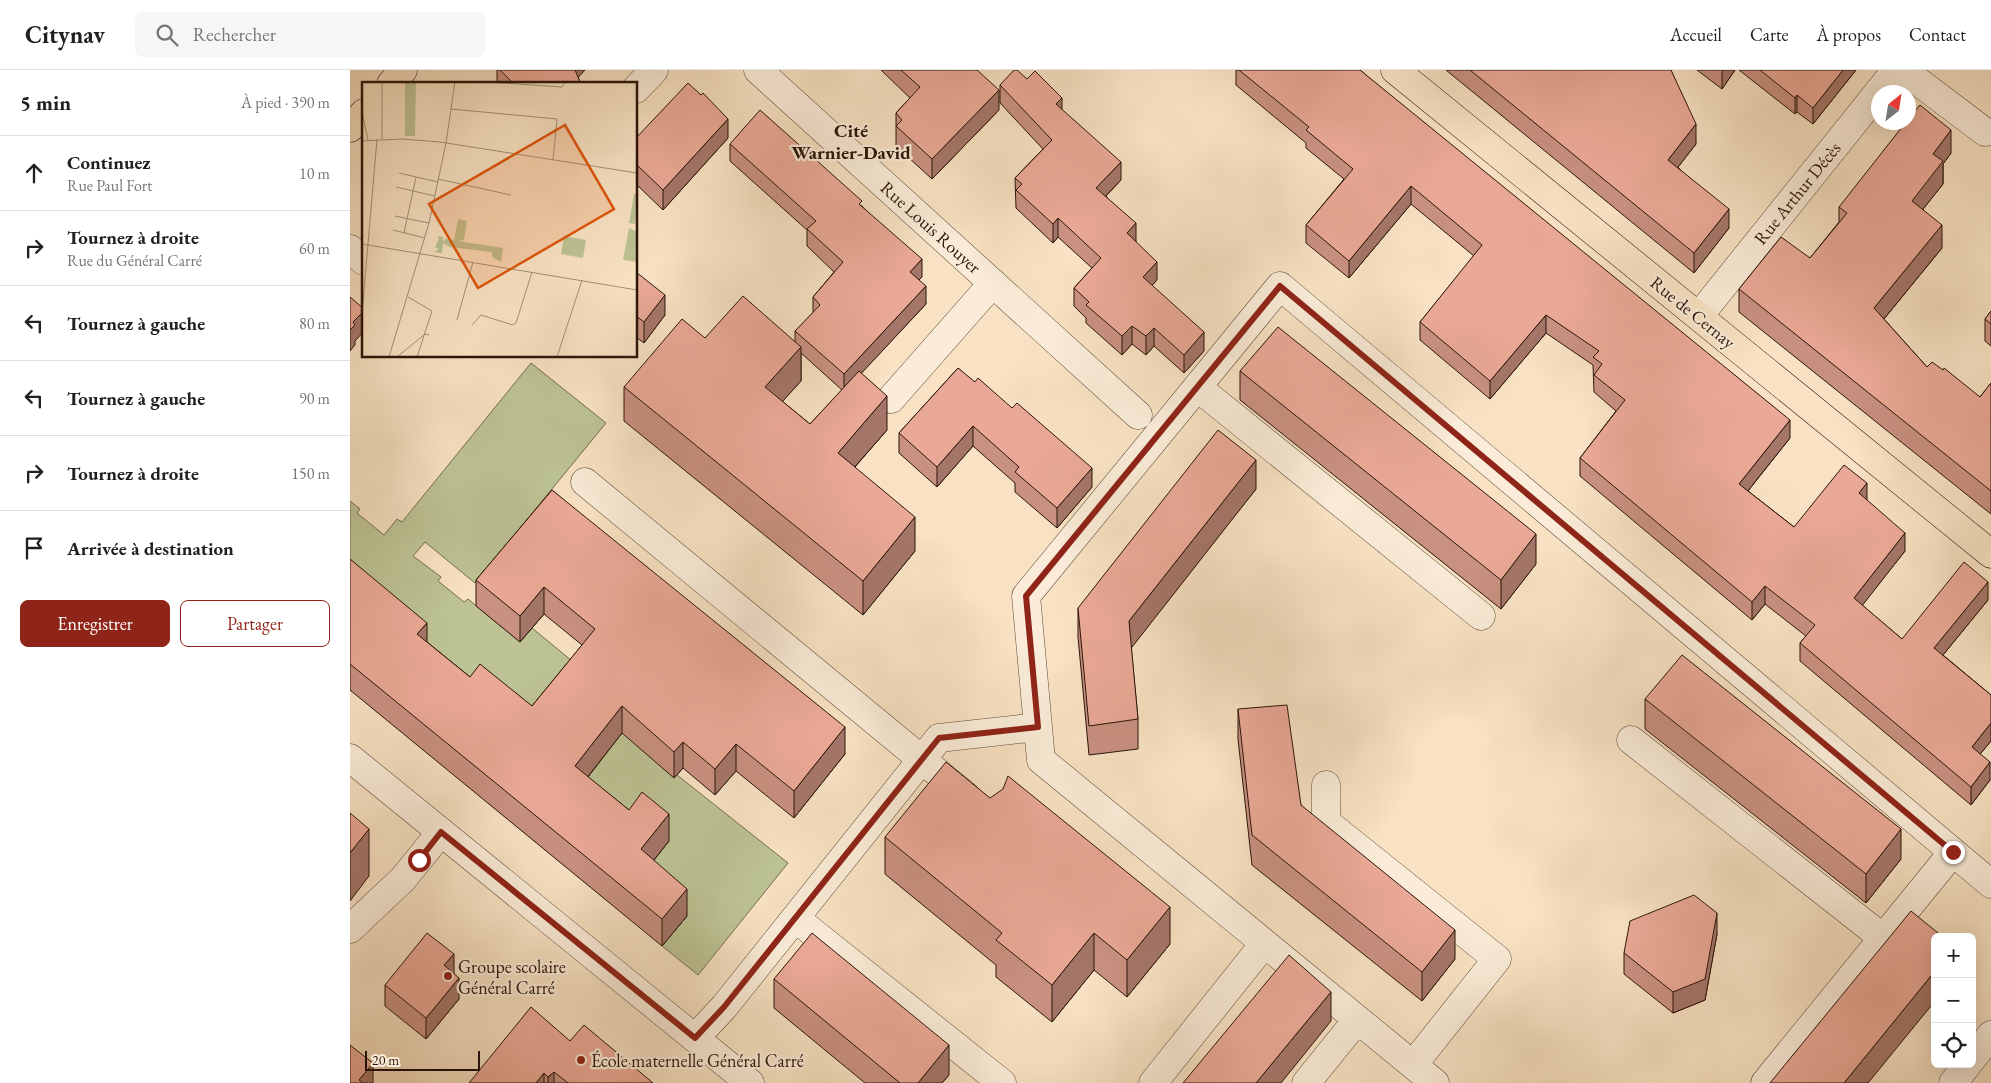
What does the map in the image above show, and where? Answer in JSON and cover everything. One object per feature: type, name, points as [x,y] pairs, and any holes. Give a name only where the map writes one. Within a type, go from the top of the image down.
[{"type":"main road","points":[[393,82],[403,70]]},
{"type":"main road","name":"Rue de Cernay","points":[[1395,70],[1991,554]]},
{"type":"main road","points":[[350,128],[362,115]]},
{"type":"street","points":[[638,87],[654,70]]},
{"type":"street","name":"Rue Louis Rouyer","points":[[758,70],[1138,415]]},
{"type":"street","name":"Rue Arthur Décès","points":[[1699,316],[1896,70]]},
{"type":"street","points":[[1903,70],[1985,132]]},
{"type":"street","points":[[350,249],[362,259]]},
{"type":"street","name":"Rue Louis Rouyer","points":[[891,399],[993,283]]},
{"type":"street","points":[[1434,1083],[1041,760],[1026,596],[1280,286],[1991,884]]},
{"type":"street","points":[[1197,387],[1481,616]]},
{"type":"street","points":[[585,482],[983,809]]},
{"type":"street","points":[[695,1038],[724,1007],[939,738],[1038,727]]},
{"type":"street","points":[[1631,740],[1883,938]]},
{"type":"street","points":[[350,758],[750,1083]]},
{"type":"street","points":[[1326,785],[1326,822],[1497,959],[1413,1065]]},
{"type":"street","points":[[350,929],[403,879],[441,832]]},
{"type":"street","points":[[1766,1083],[1953,852]]},
{"type":"street","points":[[795,918],[1002,1083]]},
{"type":"street","points":[[1153,1083],[1264,944]]},
{"type":"street","points":[[1306,1083],[1357,1020]]},
{"type":"street","points":[[1976,1054],[1991,1035]]},
{"type":"street","points":[[1953,1083],[1965,1068]]},
{"type":"green space","points":[[531,363],[606,423],[475,583],[425,542],[413,556],[441,577],[438,581],[464,602],[468,599],[520,642],[532,628],[583,670],[674,778],[677,775],[788,863],[698,975],[662,946],[687,916],[641,876],[669,840],[521,748],[350,585],[350,501],[360,509],[357,513],[384,535],[397,519],[402,522]]},
{"type":"building","points":[[500,70],[575,70],[580,82],[512,82]]},
{"type":"building","points":[[901,70],[977,70],[999,90],[932,159],[896,126],[902,120],[896,113],[920,87]]},
{"type":"building","points":[[1014,70],[1017,70],[1027,79],[1035,71],[1062,98],[1056,104],[1121,162],[1096,188],[1136,223],[1127,233],[1157,262],[1143,277],[1204,332],[1184,355],[1154,328],[1146,336],[1132,326],[1122,336],[1086,305],[1089,302],[1074,288],[1101,258],[1058,218],[1053,224],[1016,190],[1022,184],[1015,178],[1052,140],[1000,85]]},
{"type":"building","points":[[1239,70],[1360,70],[1790,420],[1739,484],[1794,527],[1844,465],[1867,483],[1859,493],[1905,533],[1854,598],[1902,639],[1964,562],[1988,582],[1934,648],[1991,695],[1991,723],[1972,747],[1990,762],[1971,787],[1800,643],[1815,625],[1765,586],[1752,602],[1580,458],[1625,400],[1594,375],[1602,364],[1593,357],[1599,351],[1546,315],[1490,381],[1420,322],[1482,245],[1411,186],[1349,261],[1306,225],[1353,169],[1306,130],[1309,127]]},
{"type":"building","points":[[1470,70],[1671,70],[1696,124],[1668,160],[1729,209],[1694,253]]},
{"type":"building","points":[[1760,70],[1843,70],[1813,108],[1797,95],[1795,98]]},
{"type":"building","points":[[688,83],[701,95],[703,93],[728,119],[663,190],[638,166],[638,136]]},
{"type":"building","points":[[1920,105],[1951,130],[1933,154],[1943,161],[1912,201],[1942,225],[1874,308],[1927,367],[1932,362],[1943,370],[1944,368],[1980,397],[1991,383],[1991,491],[1739,289],[1781,237],[1810,258],[1847,213],[1839,207],[1900,130],[1916,130],[1916,110]]},
{"type":"building","points":[[760,110],[862,201],[859,204],[922,259],[910,272],[926,286],[844,374],[795,331],[820,305],[813,297],[843,262],[807,229],[816,221],[730,144]]},
{"type":"building","points":[[638,274],[665,295],[644,322],[638,318]]},
{"type":"building","points":[[743,296],[801,347],[765,387],[810,424],[859,371],[887,396],[838,453],[915,517],[863,581],[624,387],[682,319],[705,338]]},
{"type":"building","points":[[350,297],[362,307],[362,313],[353,322],[355,325],[350,330]]},
{"type":"building","points":[[1991,311],[1991,324],[1985,319]]},
{"type":"building","points":[[1278,327],[1536,534],[1501,580],[1240,371]]},
{"type":"building","points":[[958,368],[975,382],[978,378],[1012,408],[1017,403],[1092,468],[1057,508],[1015,472],[1019,467],[973,426],[937,467],[899,433]]},
{"type":"building","points":[[1218,430],[1256,460],[1129,621],[1138,719],[1089,726],[1078,608]]},
{"type":"building","points":[[552,490],[845,727],[794,791],[736,744],[715,769],[683,742],[674,752],[622,706],[575,766],[629,810],[642,792],[669,814],[641,849],[687,889],[662,919],[350,664],[350,559],[427,623],[417,634],[470,677],[480,664],[532,706],[595,629],[544,587],[520,616],[476,580]]},
{"type":"building","points":[[1682,655],[1901,829],[1866,874],[1645,699]]},
{"type":"building","points":[[1287,705],[1301,805],[1455,930],[1422,972],[1252,835],[1238,709]]},
{"type":"building","points":[[946,762],[990,798],[1003,789],[1008,776],[1170,907],[1127,960],[1094,933],[1052,985],[996,940],[1002,933],[885,837]]},
{"type":"building","points":[[350,813],[369,829],[350,853]]},
{"type":"building","points":[[1694,895],[1717,913],[1705,979],[1673,992],[1624,953],[1630,921]]},
{"type":"building","points":[[1911,911],[1938,933],[1931,933],[1931,976],[1844,1083],[1770,1083]]},
{"type":"building","points":[[427,933],[454,954],[444,965],[459,978],[426,1018],[385,985]]},
{"type":"building","points":[[812,933],[949,1045],[918,1083],[900,1083],[774,979]]},
{"type":"building","points":[[1289,955],[1331,992],[1256,1083],[1183,1083]]},
{"type":"building","name":"École maternelle Général Carré","points":[[531,1007],[570,1041],[584,1025],[653,1083],[568,1083],[554,1072],[548,1077],[544,1073],[536,1083],[469,1083]]},
{"type":"building","points":[[350,1045],[373,1063],[359,1080],[363,1083],[350,1083]]},
{"type":"place","name":"Groupe scolaire Général Carré","points":[[448,976]]},
{"type":"place","name":"École maternelle Général Carré","points":[[581,1060]]},
{"type":"district","name":"Cité Warnier-David","points":[[851,141]]},
{"type":"route","points":[[419,860],[441,832],[695,1038],[724,1007],[939,738],[1038,727],[1026,596],[1280,286],[1953,852]]}]
